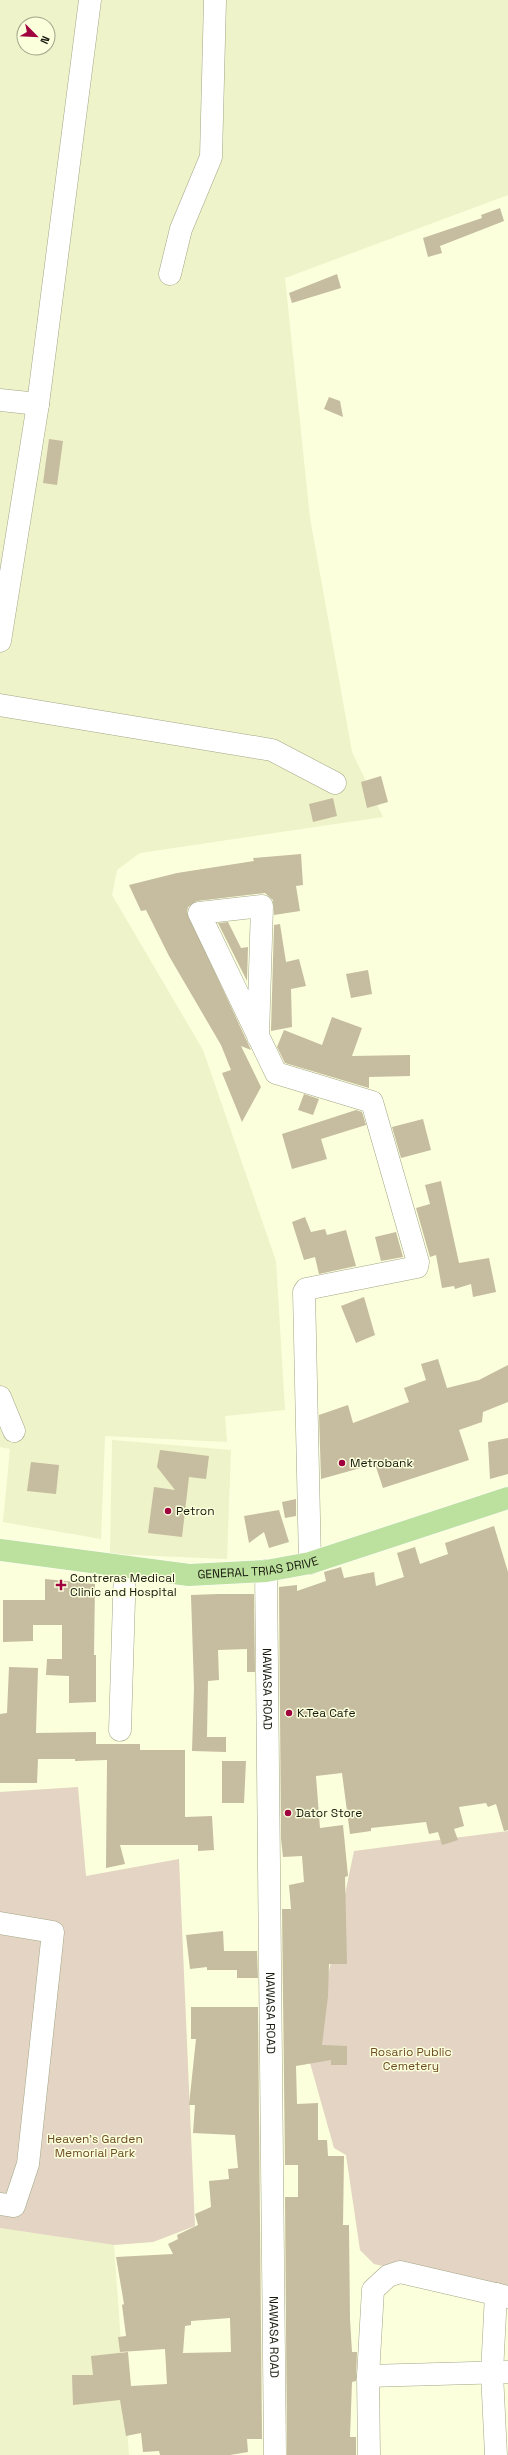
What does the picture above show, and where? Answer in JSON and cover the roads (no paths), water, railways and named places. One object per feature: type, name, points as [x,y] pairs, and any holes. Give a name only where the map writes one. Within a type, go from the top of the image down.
[{"type":"main road","name":"GENERAL TRIAS DRIVE","points":[[0,1550],[189,1575],[266,1571],[310,1563],[508,1498]]},
{"type":"street","points":[[0,641],[38,404],[90,0]]},
{"type":"street","points":[[170,274],[181,229],[211,157],[215,0]]},
{"type":"street","points":[[0,400],[38,404]]},
{"type":"street","points":[[0,705],[272,750],[335,783]]},
{"type":"street","points":[[258,1037],[262,906],[199,913],[258,1037],[276,1073],[372,1102],[418,1265],[417,1267],[306,1289],[304,1292],[302,1298],[310,1563]]},
{"type":"street","points":[[0,1397],[14,1431]]},
{"type":"street","points":[[120,1730],[125,1567]]},
{"type":"street","name":"NAWASA ROAD","points":[[266,1571],[275,2455]]},
{"type":"street","points":[[0,1923],[53,1932],[28,2164],[14,2206],[0,2204]]},
{"type":"street","points":[[369,2455],[368,2376],[373,2290],[388,2276],[400,2272],[502,2295],[496,2455]]},
{"type":"street","points":[[368,2376],[500,2373]]},
{"type":"place","name":"Metrobank","points":[[342,1463]]},
{"type":"place","name":"Petron","points":[[168,1511]]},
{"type":"place","name":"Contreras Medical Clinic and Hospital","points":[[61,1585]]},
{"type":"place","name":"K.Tea Cafe","points":[[289,1713]]},
{"type":"place","name":"Dator Store","points":[[288,1813]]},
{"type":"park label","name":"Rosario Public Cemetery","points":[[411,2059]]},
{"type":"park label","name":"Heaven's Garden Memorial Park","points":[[95,2146]]}]
